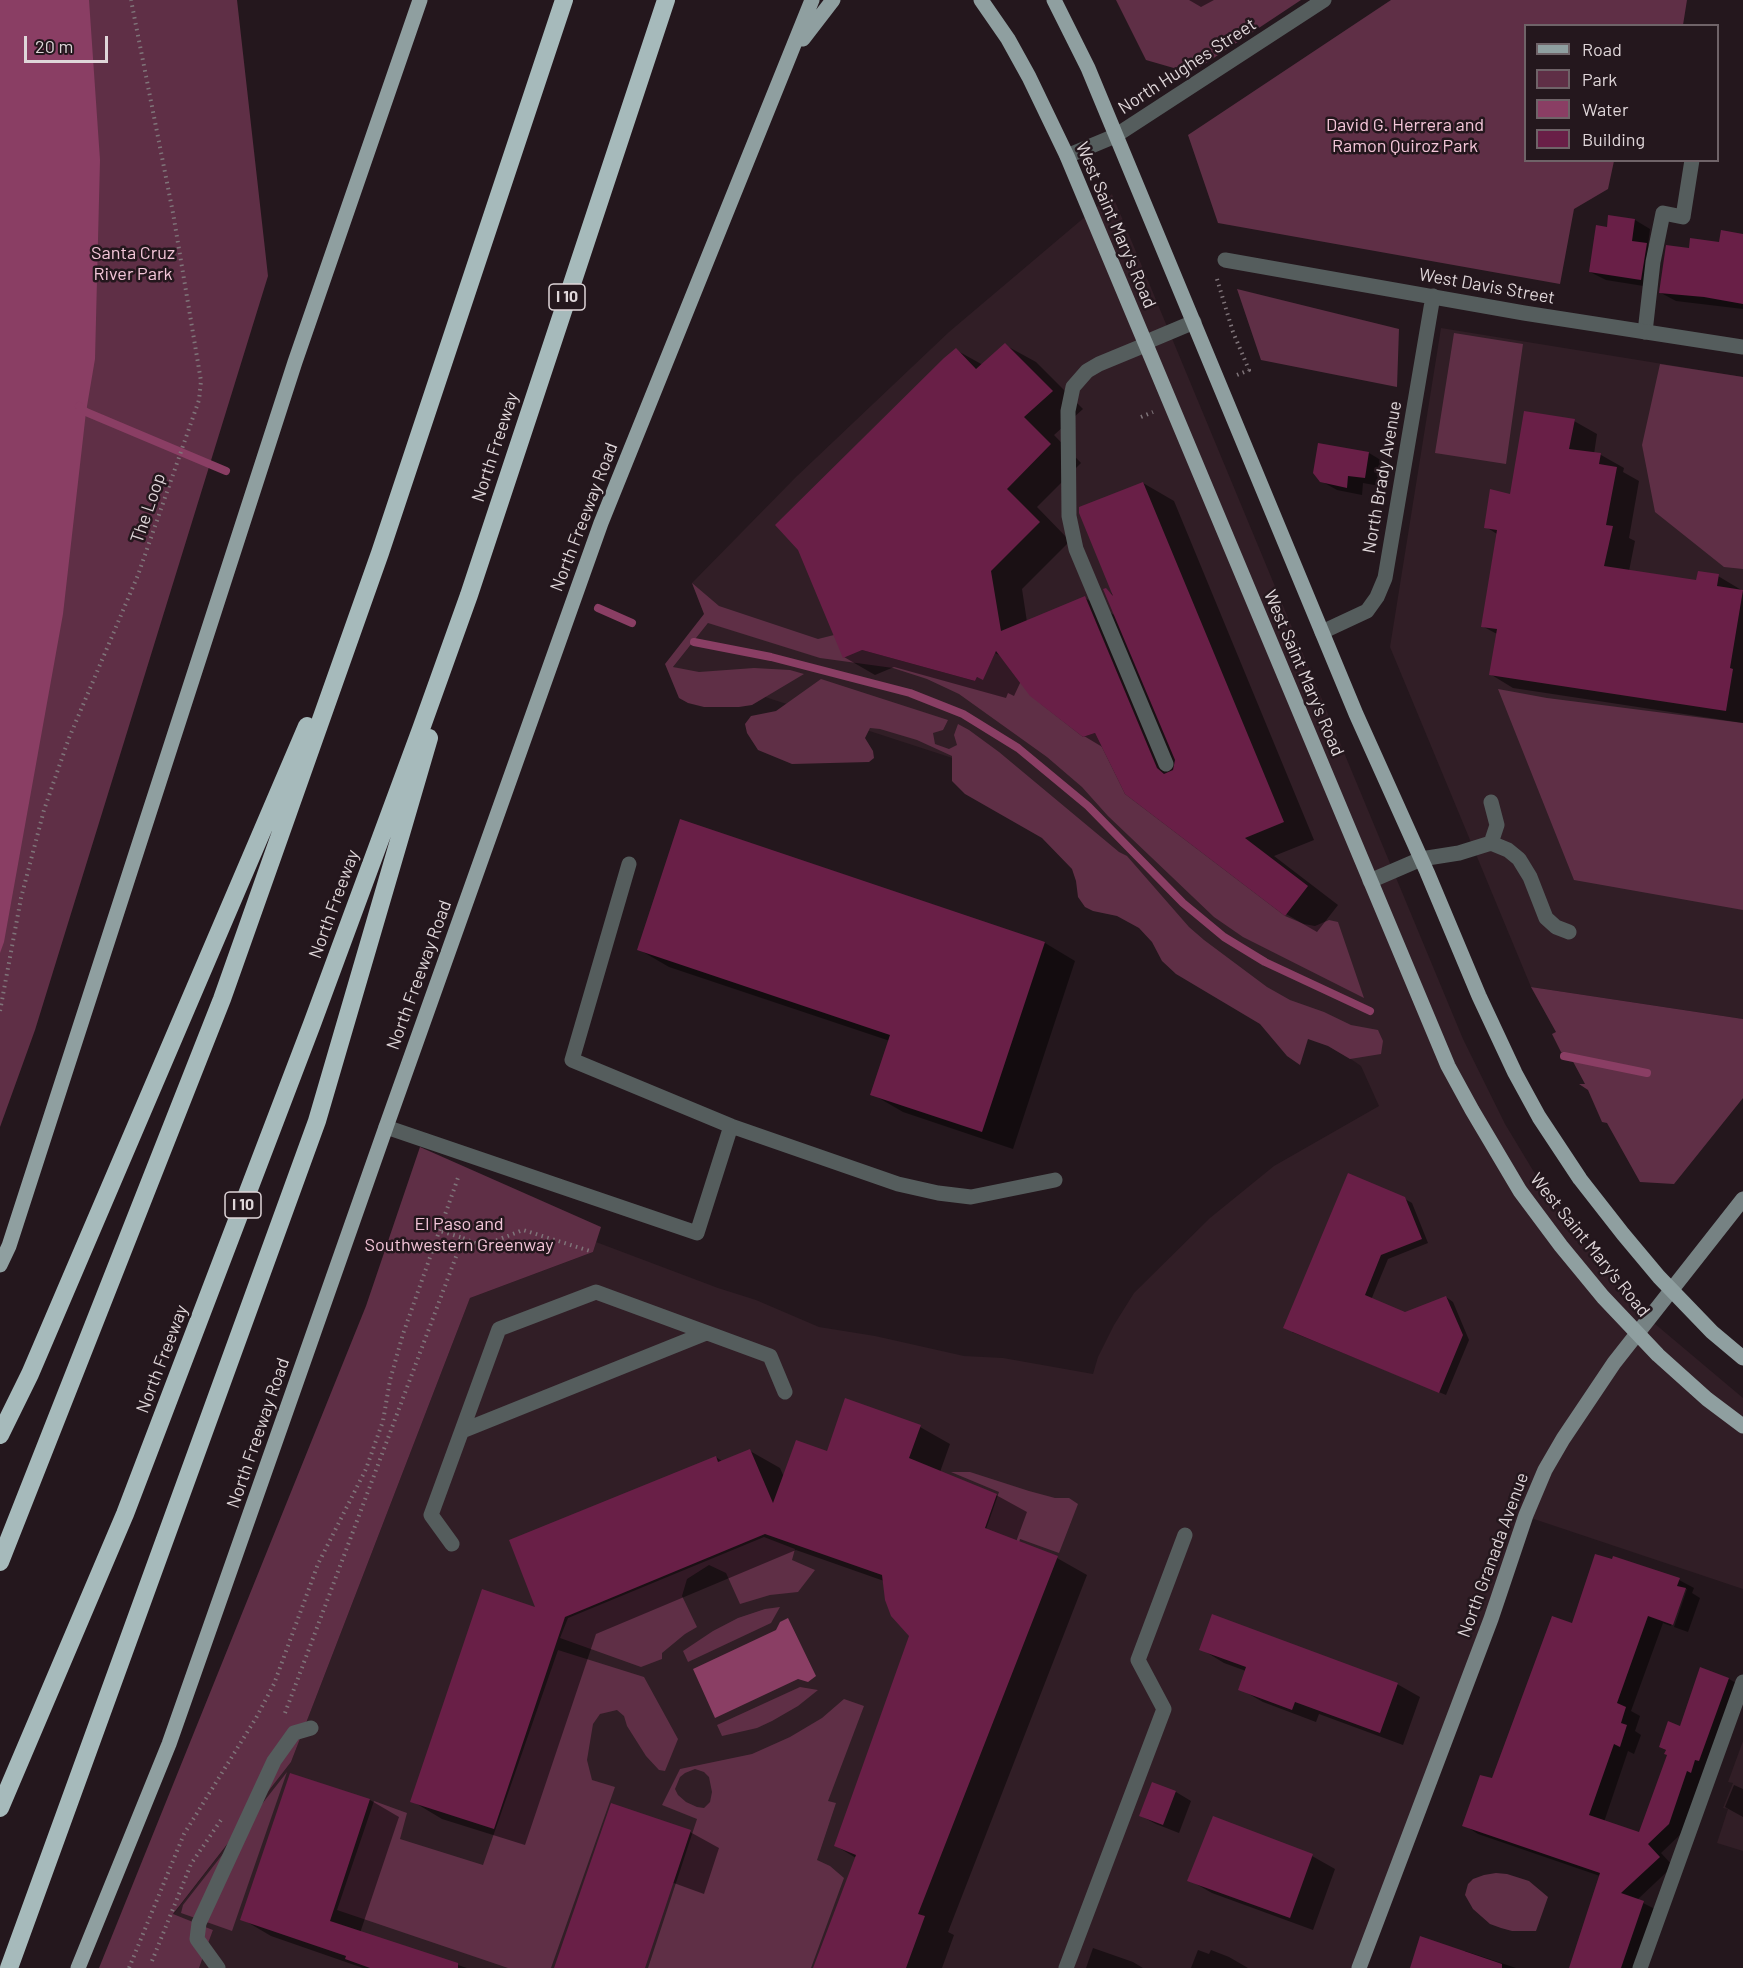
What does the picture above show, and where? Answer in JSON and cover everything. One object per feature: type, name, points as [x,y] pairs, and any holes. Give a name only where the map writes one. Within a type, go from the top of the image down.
[{"type":"highway","points":[[0,1562],[222,999],[380,553],[564,0]]},
{"type":"highway","name":"North Freeway","points":[[0,1808],[125,1514],[312,1024],[469,595],[666,0]]},
{"type":"highway","points":[[0,1435],[30,1374],[171,1048],[380,553]]},
{"type":"highway","points":[[9,1968],[317,1120],[409,812],[469,595]]},
{"type":"main road","points":[[0,1265],[9,1246],[295,362],[420,0]]},
{"type":"main road","name":"North Freeway Road","points":[[78,1968],[169,1744],[601,523],[812,0]]},
{"type":"main road","points":[[786,67],[805,36],[833,0]]},
{"type":"main road","points":[[976,0],[986,6]]},
{"type":"main road","name":"West Saint Mary's Road","points":[[1054,0],[1088,68],[1322,632],[1479,996],[1515,1073],[1539,1117],[1580,1179],[1623,1234],[1712,1332],[1743,1358]]},
{"type":"main road","name":"West Saint Mary's Road","points":[[986,6],[1029,76],[1067,156],[1169,405],[1448,1066],[1520,1191],[1554,1237],[1637,1334],[1707,1399],[1743,1426]]},
{"type":"main road","name":"North Granada Avenue","points":[[1359,1968],[1491,1619],[1539,1483],[1563,1439],[1614,1363],[1743,1199]]},
{"type":"street","name":"North Hughes Street","points":[[1067,156],[1115,136],[1324,0]]},
{"type":"street","points":[[1645,332],[1653,261],[1663,213],[1683,217],[1692,162]]},
{"type":"street","name":"West Davis Street","points":[[1225,260],[1743,347]]},
{"type":"street","name":"North Brady Avenue","points":[[1322,632],[1366,611],[1377,597],[1385,578],[1433,296]]},
{"type":"street","points":[[1166,764],[1076,549],[1070,516],[1068,411],[1073,387],[1087,371],[1194,322]]},
{"type":"street","points":[[1491,802],[1497,825],[1491,843]]},
{"type":"street","points":[[1370,881],[1421,859],[1459,853],[1491,843],[1508,850],[1519,859],[1530,877],[1546,918],[1556,927],[1569,932]]},
{"type":"street","points":[[629,864],[572,1060],[731,1126],[898,1184],[938,1193],[971,1197],[1055,1180]]},
{"type":"street","points":[[386,1127],[697,1233],[731,1126]]},
{"type":"street","points":[[452,1544],[431,1515],[500,1329],[596,1292],[770,1356],[785,1392]]},
{"type":"street","points":[[462,1431],[706,1333]]},
{"type":"street","points":[[1066,1968],[1164,1709],[1138,1660],[1185,1535]]},
{"type":"street","points":[[1640,1968],[1743,1682]]},
{"type":"street","points":[[218,1968],[197,1940],[199,1923],[274,1761],[294,1733],[311,1728]]},
{"type":"path","name":"The Loop","points":[[0,1011],[21,898],[44,810],[69,738],[138,575],[199,400],[201,381],[173,213],[131,0]]},
{"type":"path","points":[[1216,274],[1233,332],[1249,370],[1219,383]]},
{"type":"path","points":[[1141,417],[1169,405]]},
{"type":"path","points":[[129,1968],[184,1834],[256,1718],[273,1684],[318,1564],[366,1469],[383,1421],[390,1380],[403,1334],[466,1155]]},
{"type":"path","points":[[440,1231],[482,1246],[523,1230],[593,1252]]},
{"type":"path","points":[[280,1723],[464,1238]]},
{"type":"path","points":[[152,1961],[191,1863],[222,1818]]},
{"type":"shaded area","points":[[1112,194],[1463,1039],[1505,1124],[1546,1192],[1601,1265],[1648,1318],[1743,1398],[1743,1589],[1525,1516],[1359,1968],[199,1968],[213,1930],[173,1915],[291,1762],[470,1298],[593,1252],[596,1242],[756,1300],[819,1327],[875,1336],[964,1356],[1003,1358],[1093,1374],[1098,1357],[1114,1325],[1134,1293],[1210,1218],[1274,1166],[1379,1106],[1361,1066],[1189,948],[980,767],[673,667],[708,623],[692,583],[796,477],[949,332]]},
{"type":"shaded area","points":[[1441,328],[1743,377],[1743,1019],[1531,987],[1390,647]]},
{"type":"shaded area","points":[[1743,1741],[1743,1851],[1717,1843],[1728,1809],[1723,1808],[1733,1783],[1728,1782]]},
{"type":"green space","name":"Santa Cruz River Park","points":[[0,0],[237,0],[268,276],[35,1030],[0,1127]]},
{"type":"green space","points":[[1116,0],[1301,0],[1191,73],[1146,60]]},
{"type":"green space","name":"David G. Herrera and Ramon Quiroz Park","points":[[1391,0],[1687,0],[1683,24],[1524,24],[1524,162],[1614,162],[1608,189],[1574,209],[1560,284],[1218,223],[1188,135]]},
{"type":"green space","points":[[1237,289],[1399,329],[1397,387],[1261,360]]},
{"type":"green space","points":[[1454,333],[1523,344],[1506,464],[1435,453]]},
{"type":"green space","points":[[1660,364],[1743,377],[1743,569],[1724,567],[1655,512],[1642,445]]},
{"type":"green space","points":[[692,583],[719,606],[818,639],[834,635],[862,650],[975,681],[977,677],[983,679],[995,653],[999,655],[1041,704],[1083,737],[1095,733],[1125,794],[1285,916],[1315,926],[1329,920],[1338,922],[1364,998],[1243,937],[1214,917],[1108,816],[1082,787],[1047,757],[959,694],[927,679],[893,668],[820,658],[708,623],[673,667],[699,672],[754,668],[790,670],[804,674],[752,705],[704,707],[679,698],[665,664],[704,614]]},
{"type":"green space","points":[[821,679],[948,720],[943,730],[933,733],[935,744],[949,749],[957,745],[954,735],[958,724],[969,730],[999,752],[1119,852],[1127,856],[1189,927],[1204,940],[1267,987],[1290,1000],[1351,1025],[1378,1030],[1383,1041],[1381,1054],[1350,1059],[1328,1046],[1308,1039],[1300,1065],[1287,1056],[1260,1024],[1176,974],[1162,961],[1152,942],[1139,928],[1117,916],[1085,907],[1078,897],[1072,869],[1042,838],[965,794],[952,781],[952,756],[917,740],[870,728],[865,738],[873,751],[874,758],[869,762],[792,764],[758,750],[747,733],[745,724],[751,716],[776,711]]},
{"type":"green space","points":[[1498,689],[1547,698],[1743,723],[1743,910],[1574,880]]},
{"type":"green space","points":[[1531,987],[1743,1019],[1743,1098],[1674,1184],[1640,1182],[1607,1123],[1602,1122],[1588,1090],[1579,1084],[1585,1084],[1569,1054],[1561,1052],[1552,1034],[1556,1032]]},
{"type":"green space","name":"El Paso and Southwestern Greenway","points":[[420,1147],[601,1227],[593,1252],[470,1298],[291,1762],[173,1914],[213,1930],[199,1968],[99,1968],[366,1306]]},
{"type":"green space","points":[[951,1472],[970,1472],[1055,1498],[1069,1498],[1078,1504],[1059,1553],[1020,1539],[1018,1546],[984,1535],[999,1492]]},
{"type":"green space","points":[[764,1537],[795,1549],[792,1560],[815,1570],[798,1592],[770,1595],[740,1604],[726,1573],[709,1565],[687,1579],[682,1596],[697,1627],[662,1653],[662,1659],[641,1667],[560,1638],[568,1618]]},
{"type":"green space","points":[[780,1607],[771,1623],[688,1662],[683,1651],[713,1631],[738,1618],[765,1609]]},
{"type":"green space","points":[[558,1650],[644,1677],[678,1739],[665,1771],[659,1770],[646,1756],[627,1726],[624,1716],[617,1710],[600,1714],[593,1724],[587,1760],[592,1780],[615,1787],[551,1968],[508,1968],[337,1910],[374,1801],[407,1813],[400,1839],[483,1865]]},
{"type":"green space","points":[[800,1687],[818,1690],[798,1706],[772,1721],[757,1728],[722,1736],[717,1725]]},
{"type":"green space","points":[[844,1699],[864,1706],[828,1801],[836,1803],[817,1860],[830,1866],[844,1878],[811,1968],[648,1968],[697,1819],[662,1805],[680,1769],[752,1754],[790,1737],[822,1718]],"holes":[[[695,1769],[704,1772],[709,1777],[712,1792],[710,1802],[704,1808],[686,1802],[675,1789],[680,1777],[685,1773]]]},
{"type":"green space","points":[[287,1772],[232,1931],[181,1913],[183,1905]]},
{"type":"green space","points":[[1496,1873],[1529,1881],[1548,1897],[1536,1931],[1512,1931],[1501,1928],[1490,1924],[1473,1909],[1465,1895],[1468,1884],[1473,1879]]},
{"type":"water","points":[[0,0],[89,0],[100,160],[95,359],[86,412],[63,614],[4,942],[0,953]]},
{"type":"water","points":[[788,1618],[816,1676],[808,1682],[798,1679],[715,1718],[693,1669],[776,1630],[780,1622]]},
{"type":"building","points":[[1608,215],[1635,219],[1632,241],[1647,243],[1641,280],[1589,272],[1596,225],[1607,227]]},
{"type":"building","points":[[1721,230],[1743,234],[1743,304],[1704,297],[1659,293],[1666,245],[1689,248],[1690,238],[1719,242]]},
{"type":"building","points":[[1005,343],[1053,391],[1024,417],[1051,444],[1007,489],[1040,522],[991,571],[1001,631],[1085,596],[1157,768],[1164,774],[1173,770],[1175,760],[1103,589],[1106,588],[1113,596],[1079,513],[1079,507],[1143,482],[1284,822],[1245,838],[1308,886],[1285,916],[1125,794],[1095,733],[1083,737],[1030,696],[996,651],[983,680],[977,677],[975,681],[862,650],[843,658],[798,550],[775,525],[956,348],[976,369]]},
{"type":"building","points":[[1524,411],[1575,419],[1569,449],[1601,453],[1599,464],[1617,467],[1606,525],[1613,526],[1604,566],[1696,580],[1698,571],[1719,574],[1717,586],[1743,590],[1730,668],[1733,669],[1726,711],[1489,675],[1497,629],[1481,627],[1497,530],[1484,528],[1490,489],[1510,494]]},
{"type":"building","points":[[1318,443],[1369,452],[1365,478],[1348,476],[1347,488],[1320,482],[1313,473]]},
{"type":"building","points":[[680,819],[1045,942],[982,1132],[870,1095],[890,1035],[637,950]]},
{"type":"building","points":[[1348,1173],[1405,1197],[1422,1239],[1381,1255],[1365,1295],[1405,1312],[1446,1296],[1463,1335],[1439,1393],[1283,1328]]},
{"type":"building","points":[[845,1398],[921,1425],[909,1458],[997,1494],[985,1528],[1058,1556],[918,1914],[925,1916],[906,1968],[813,1968],[856,1855],[834,1846],[909,1636],[891,1616],[885,1600],[882,1575],[765,1534],[565,1617],[494,1829],[410,1802],[482,1589],[535,1607],[509,1540],[716,1456],[718,1462],[750,1449],[773,1503],[796,1440],[827,1451]]},
{"type":"building","points":[[1595,1554],[1612,1559],[1613,1556],[1680,1578],[1677,1586],[1686,1588],[1673,1625],[1648,1616],[1617,1703],[1626,1707],[1621,1723],[1627,1725],[1620,1747],[1614,1744],[1589,1815],[1639,1832],[1667,1755],[1664,1754],[1666,1750],[1659,1747],[1668,1721],[1680,1726],[1700,1667],[1729,1678],[1699,1761],[1695,1760],[1691,1773],[1687,1771],[1669,1824],[1648,1844],[1660,1857],[1621,1893],[1644,1901],[1621,1968],[1569,1968],[1600,1873],[1462,1826],[1480,1775],[1492,1778],[1552,1616],[1572,1623]]},
{"type":"building","points":[[1212,1614],[1398,1683],[1380,1733],[1295,1702],[1292,1710],[1238,1690],[1246,1667],[1199,1650]]},
{"type":"building","points":[[290,1773],[370,1799],[330,1921],[458,1963],[458,1968],[370,1968],[345,1959],[346,1956],[240,1920]]},
{"type":"building","points":[[1152,1782],[1176,1791],[1163,1825],[1139,1816]]},
{"type":"building","points":[[611,1803],[691,1830],[645,1968],[554,1968]]},
{"type":"building","points":[[1213,1816],[1313,1854],[1290,1918],[1187,1881]]},
{"type":"building","points":[[1420,1936],[1502,1964],[1502,1968],[1410,1968]]},
{"type":"waterway","points":[[79,406],[86,412],[226,471]]},
{"type":"waterway","points":[[598,608],[632,623]]},
{"type":"waterway","points":[[694,642],[771,657],[910,693],[963,714],[1018,748],[1088,806],[1183,903],[1224,937],[1265,962],[1370,1011]]},
{"type":"waterway","points":[[1564,1056],[1647,1073]]}]
